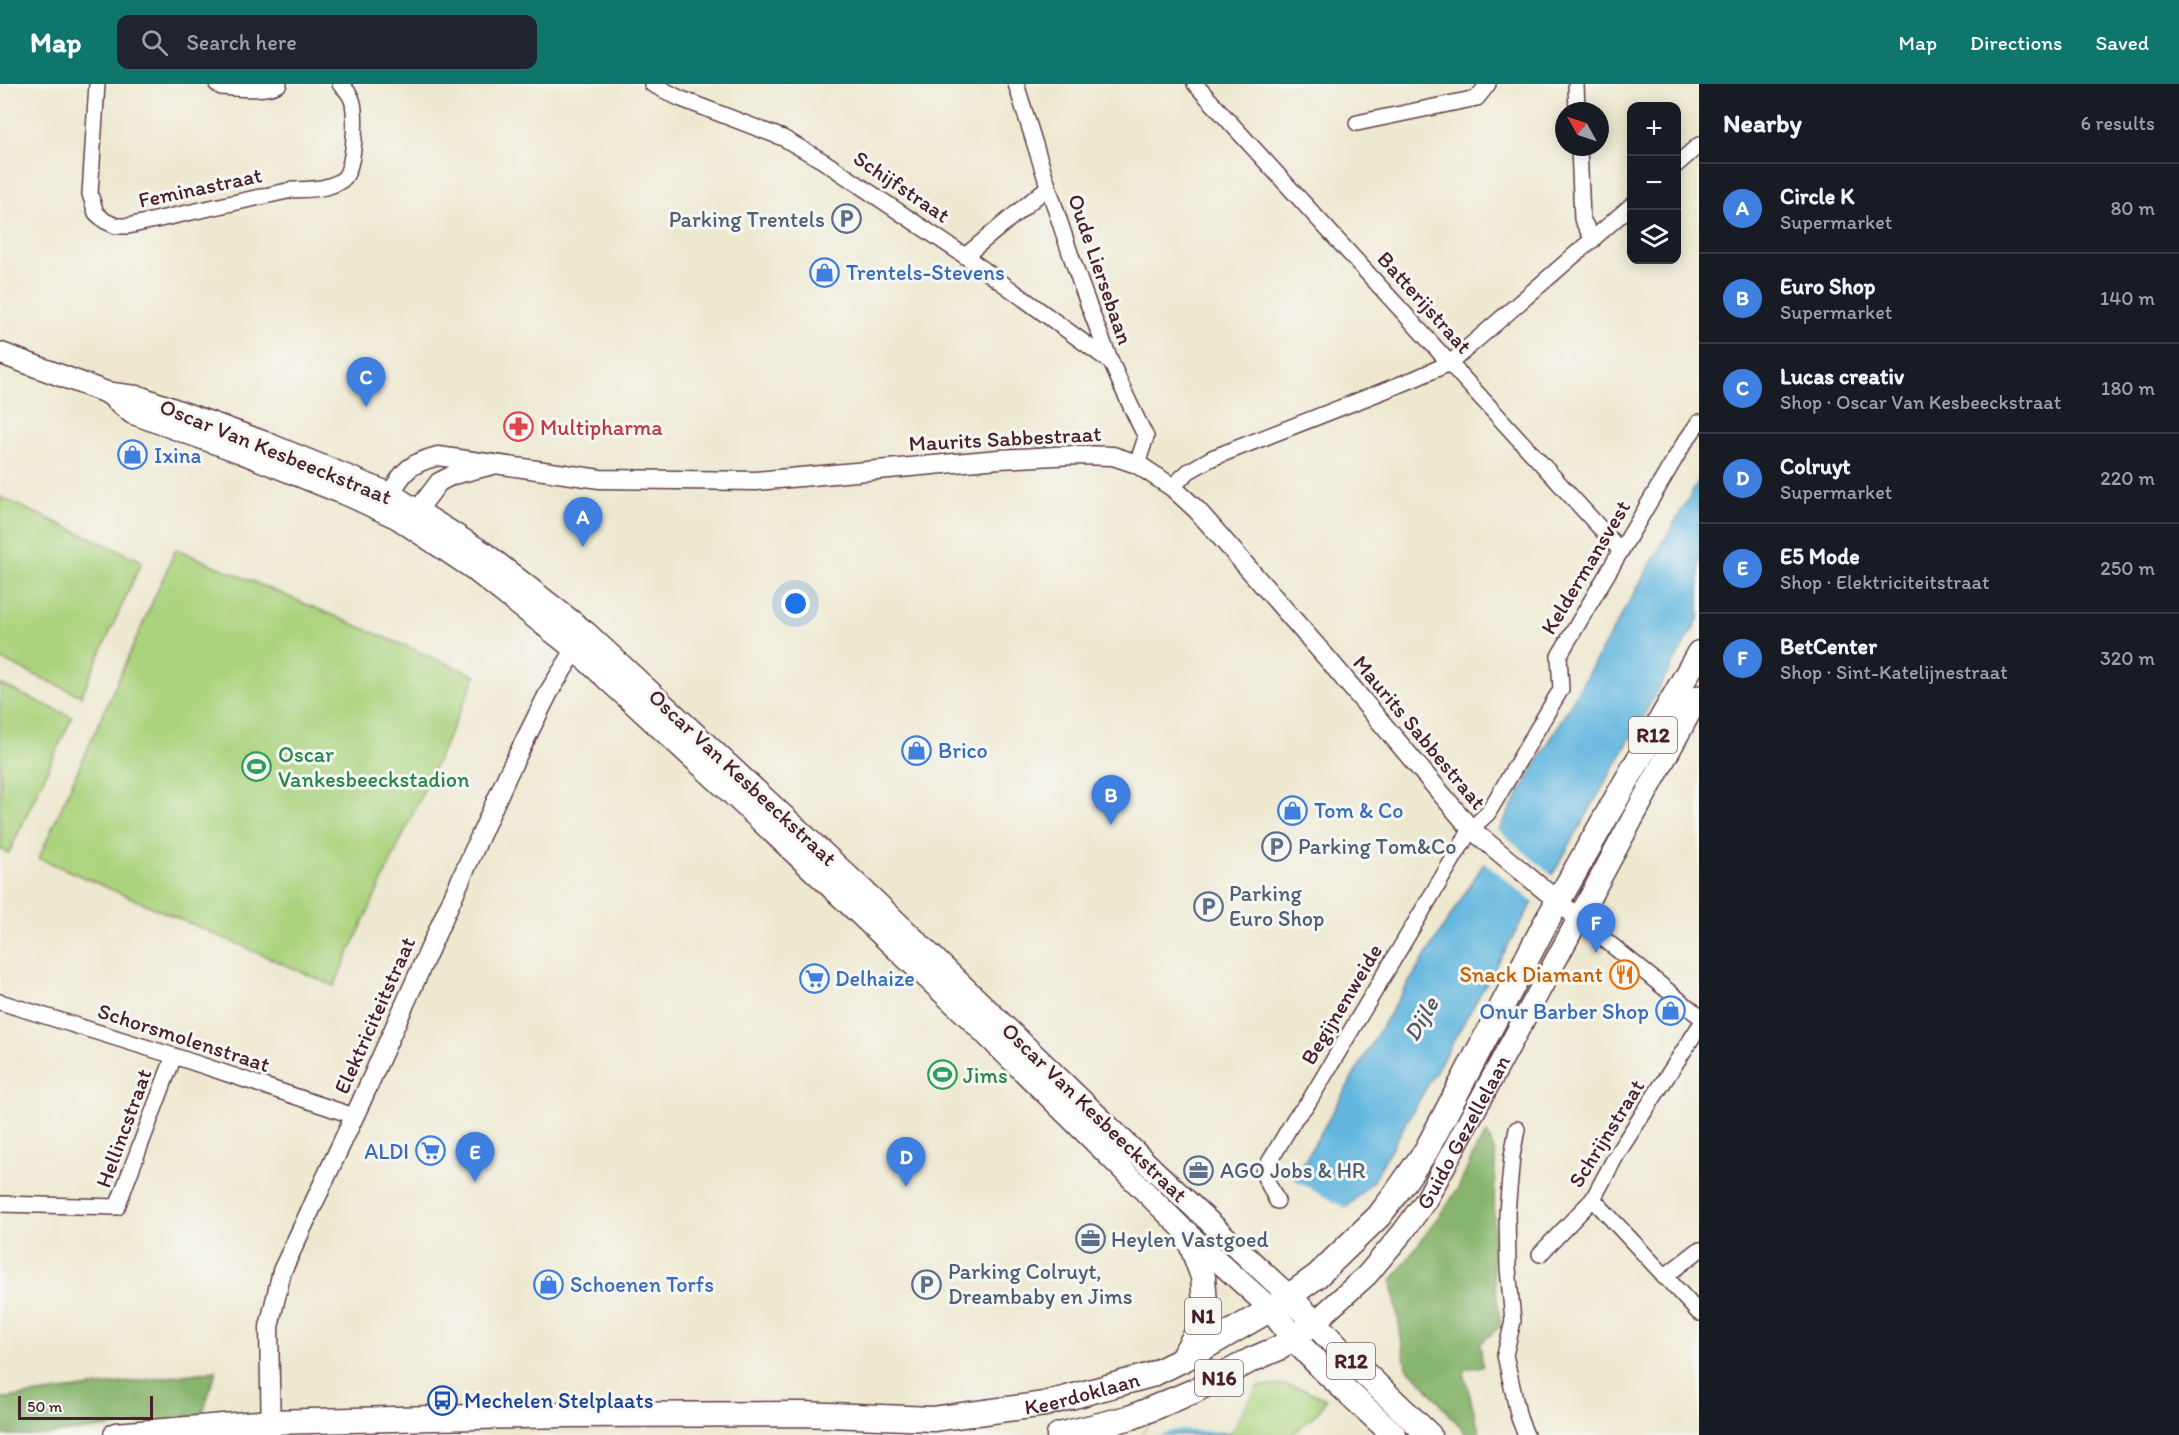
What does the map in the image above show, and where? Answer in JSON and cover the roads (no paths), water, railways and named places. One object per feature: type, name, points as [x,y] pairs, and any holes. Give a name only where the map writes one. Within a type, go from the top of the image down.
[{"type":"main road","name":"Oscar Van Kesbeeckstraat","points":[[0,353],[108,393],[140,397],[264,442],[391,494],[407,514],[472,568],[580,641],[870,896],[1156,1172],[1246,1255],[1294,1309]]},
{"type":"main road","name":"Oscar Van Kesbeeckstraat","points":[[108,393],[132,413],[240,452],[352,497],[407,514]]},
{"type":"main road","name":"Oscar Van Kesbeeckstraat","points":[[580,641],[921,971],[1187,1233],[1234,1275],[1294,1309]]},
{"type":"main road","name":"R12","points":[[1550,897],[1699,653]]},
{"type":"main road","name":"R12","points":[[1578,918],[1699,696]]},
{"type":"main road","name":"Guido Gezellelaan","points":[[1287,1339],[1294,1309],[1324,1270],[1379,1216],[1426,1151],[1550,897]]},
{"type":"main road","name":"Guido Gezellelaan","points":[[1294,1309],[1367,1275],[1403,1232],[1426,1200],[1578,918]]},
{"type":"main road","name":"N1","points":[[1184,1359],[1198,1331],[1205,1304],[1203,1277],[1187,1233]]},
{"type":"main road","name":"R12","points":[[1394,1435],[1287,1339],[1294,1309],[1430,1435]]},
{"type":"main road","name":"N16","points":[[1184,1359],[1294,1309]]},
{"type":"main road","name":"Keerdoklaan","points":[[1059,1435],[1132,1417],[1194,1391],[1287,1339]]},
{"type":"main road","name":"Keerdoklaan","points":[[117,1435],[576,1414],[802,1414],[933,1419],[1045,1404],[1151,1375],[1184,1359]]},
{"type":"street","name":"Feminastraat","points":[[97,84],[90,194],[96,213],[105,221],[116,226],[128,226],[292,190],[318,189],[344,179],[350,170],[353,115],[350,96],[340,84]]},
{"type":"street","points":[[217,84],[220,87],[249,89],[279,84]]},
{"type":"street","name":"Schijfstraat","points":[[652,84],[679,98],[783,138],[823,161],[965,256],[1108,360]]},
{"type":"street","name":"Oude Liersebaan","points":[[1016,84],[1076,274],[1108,360],[1146,437],[1137,464]]},
{"type":"street","name":"Batterijstraat","points":[[1195,84],[1621,551]]},
{"type":"street","points":[[1357,123],[1477,98],[1488,84]]},
{"type":"street","points":[[1576,84],[1577,102]]},
{"type":"street","points":[[1681,161],[1699,145]]},
{"type":"street","points":[[1579,156],[1582,219],[1593,240]]},
{"type":"street","points":[[965,256],[1048,187]]},
{"type":"street","points":[[1172,487],[1189,471],[1212,458],[1450,363],[1627,210]]},
{"type":"street","name":"Keldermansvest","points":[[1477,835],[1561,689],[1559,656],[1683,445],[1699,422]]},
{"type":"street","name":"Maurits Sabbestraat","points":[[391,494],[399,479],[416,462],[438,456],[600,479],[756,481],[1074,454],[1113,456],[1137,464],[1172,487],[1197,510],[1477,835],[1578,918]]},
{"type":"street","name":"Maurits Sabbestraat","points":[[407,514],[439,482],[453,475],[493,465]]},
{"type":"street","name":"Elektriciteitstraat","points":[[270,1428],[269,1327],[282,1271],[508,774],[550,690],[580,641]]},
{"type":"street","name":"Begijnenweide","points":[[1277,1201],[1263,1173],[1295,1118],[1308,1103],[1477,835]]},
{"type":"street","points":[[1578,918],[1699,1016]]},
{"type":"street","name":"Schorsmolenstraat","points":[[0,1002],[174,1056],[354,1116]]},
{"type":"street","name":"Schrijnstraat","points":[[1540,1254],[1593,1199],[1617,1154],[1699,1026]]},
{"type":"street","name":"Hellincstraat","points":[[0,1204],[117,1207],[174,1056]]},
{"type":"street","points":[[1517,1129],[1507,1212],[1508,1269],[1513,1321],[1505,1354],[1518,1418],[1526,1435]]},
{"type":"street","points":[[1593,1199],[1699,1314]]},
{"type":"street","points":[[1664,1277],[1699,1250]]},
{"type":"water","name":"Dijle","points":[[1699,480],[1699,618],[1557,867],[1532,904],[1372,1182],[1349,1205],[1259,1381],[1228,1435],[1142,1435],[1295,1178],[1386,1019],[1484,863],[1502,824]]},
{"type":"place","name":"Parking Trentels","points":[[846,219]]},
{"type":"place","name":"Trentels-Stevens","points":[[825,272]]},
{"type":"place","name":"Lucas creativ","points":[[366,407]]},
{"type":"place","name":"Multipharma","points":[[519,427]]},
{"type":"place","name":"Ixina","points":[[133,455]]},
{"type":"place","name":"Circle K","points":[[583,547]]},
{"type":"place","name":"Brico","points":[[917,750]]},
{"type":"place","name":"Oscar Vankesbeeckstadion","points":[[257,767]]},
{"type":"place","name":"Tom & Co","points":[[1293,810]]},
{"type":"place","name":"Euro Shop","points":[[1111,825]]},
{"type":"place","name":"Parking Tom&Co","points":[[1277,846]]},
{"type":"place","name":"Parking Euro Shop","points":[[1208,906]]},
{"type":"place","name":"BetCenter","points":[[1596,953]]},
{"type":"place","name":"Snack Diamant","points":[[1624,974]]},
{"type":"place","name":"Delhaize","points":[[814,978]]},
{"type":"place","name":"Onur Barber Shop","points":[[1670,1011]]},
{"type":"place","name":"Jims","points":[[942,1075]]},
{"type":"place","name":"ALDI","points":[[430,1151]]},
{"type":"place","name":"AGO Jobs & HR","points":[[1199,1170]]},
{"type":"place","name":"E5 Mode","points":[[475,1182]]},
{"type":"place","name":"Colruyt","points":[[906,1187]]},
{"type":"place","name":"Heylen Vastgoed","points":[[1090,1239]]},
{"type":"place","name":"Schoenen Torfs","points":[[549,1284]]},
{"type":"place","name":"Parking Colruyt, Dreambaby en Jims","points":[[927,1284]]},
{"type":"place","name":"Mechelen Stelplaats","points":[[443,1400]]}]
